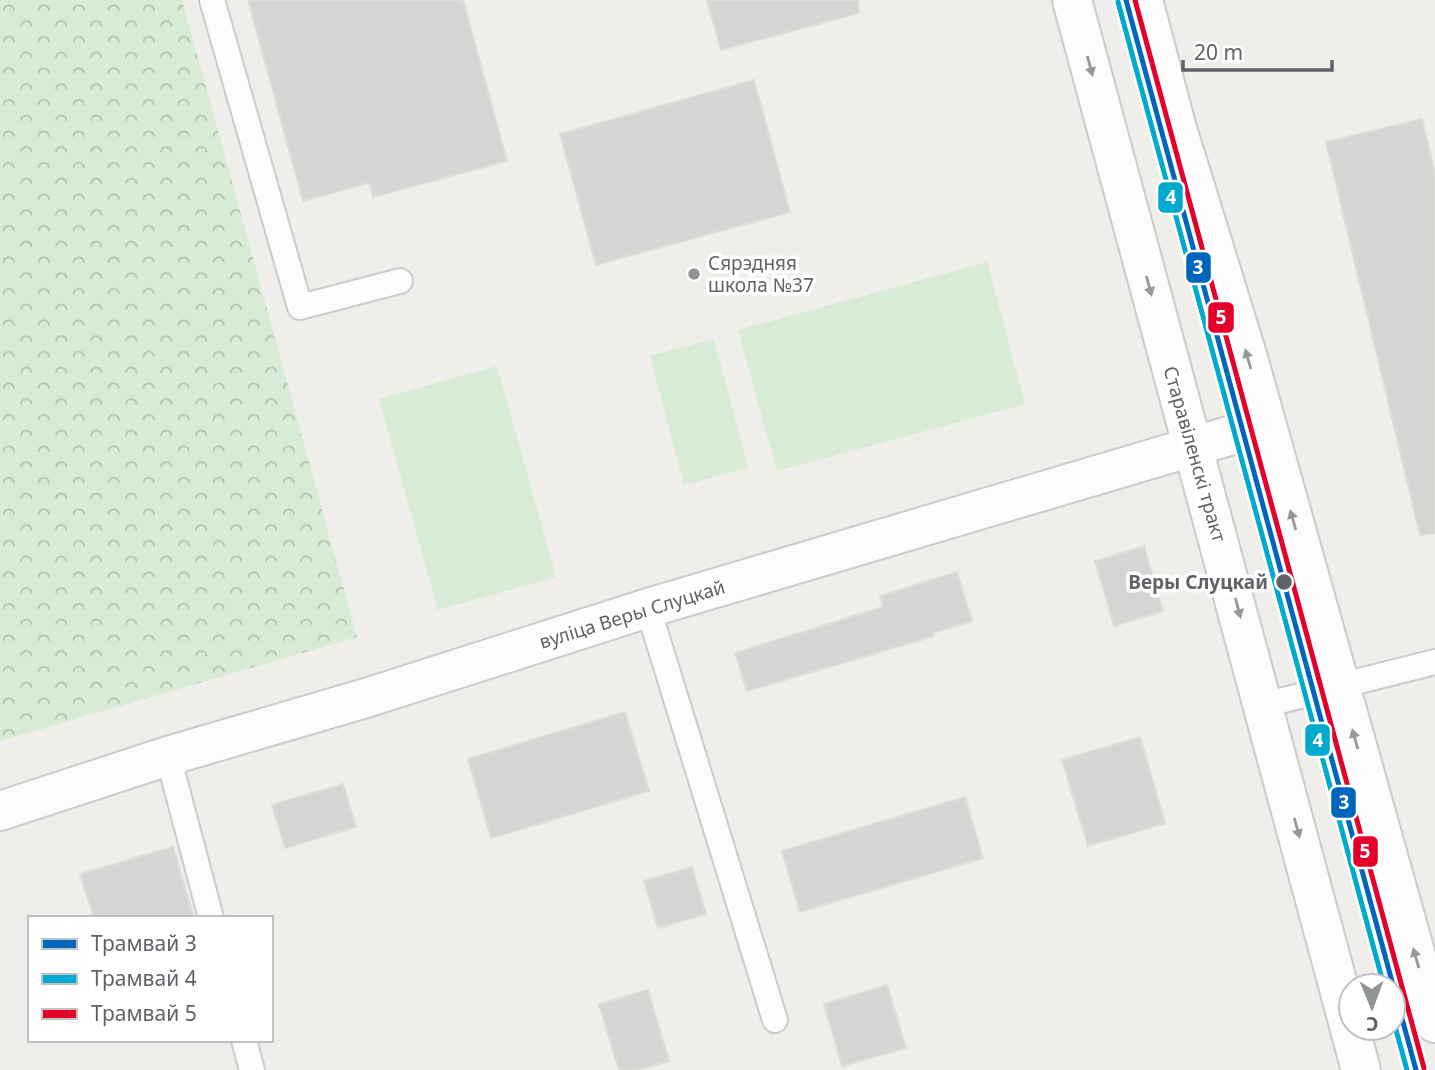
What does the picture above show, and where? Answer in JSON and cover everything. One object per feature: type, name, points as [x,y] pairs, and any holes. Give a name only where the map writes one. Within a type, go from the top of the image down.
[{"type":"street","name":"Старавіленскі тракт","points":[[1072,0],[1362,1070]]},
{"type":"street","points":[[1143,0],[1176,125],[1266,425],[1435,1023]]},
{"type":"street","name":"вуліца Веры Слуцкай","points":[[0,811],[168,756],[366,698],[648,608],[1266,425]]},
{"type":"lane","points":[[212,0],[300,307],[400,281]]},
{"type":"lane","points":[[648,608],[775,1020]]},
{"type":"lane","points":[[1264,705],[1435,662]]},
{"type":"lane","points":[[168,756],[210,916]]},
{"type":"lane","points":[[245,1042],[252,1070]]},
{"type":"green space","points":[[0,0],[182,0],[357,637],[0,741]]},
{"type":"green space","points":[[987,262],[1025,404],[777,471],[738,330]]},
{"type":"green space","points":[[714,339],[748,468],[684,485],[650,356]]},
{"type":"green space","points":[[497,366],[556,577],[438,610],[379,399]]},
{"type":"building","points":[[248,0],[463,0],[507,161],[373,197],[369,183],[303,201]]},
{"type":"building","points":[[707,0],[858,0],[859,13],[721,50]]},
{"type":"building","points":[[754,80],[790,212],[596,265],[560,134]]},
{"type":"building","points":[[1422,119],[1435,173],[1435,533],[1420,535],[1326,142]]},
{"type":"building","points":[[1144,546],[1163,611],[1114,626],[1095,561]]},
{"type":"building","points":[[957,572],[972,621],[933,633],[934,636],[747,691],[735,653],[883,607],[880,596]]},
{"type":"building","points":[[625,712],[649,791],[491,838],[468,759]]},
{"type":"building","points":[[1140,737],[1165,823],[1088,846],[1062,760]]},
{"type":"building","points":[[343,784],[356,827],[285,848],[272,805]]},
{"type":"building","points":[[965,797],[983,858],[800,912],[782,851]]},
{"type":"building","points":[[173,847],[193,916],[93,916],[80,874]]},
{"type":"building","points":[[692,867],[706,914],[658,928],[644,881]]},
{"type":"building","points":[[887,985],[906,1048],[842,1066],[824,1004]]},
{"type":"building","points":[[648,990],[669,1061],[637,1070],[619,1070],[599,1004]]},
{"type":"tram line","name":"3","points":[[1126,0],[1416,1070]]},
{"type":"tram line","name":"5","points":[[1135,0],[1424,1068]]},
{"type":"tram line","name":"4","points":[[1118,2],[1380,972]]},
{"type":"tram line","name":"4","points":[[1399,1042],[1407,1070]]},
{"type":"place","name":"Сярэдняя школа №37","points":[[694,274]]},
{"type":"place","name":"Веры Слуцкай","points":[[1284,582]]}]
